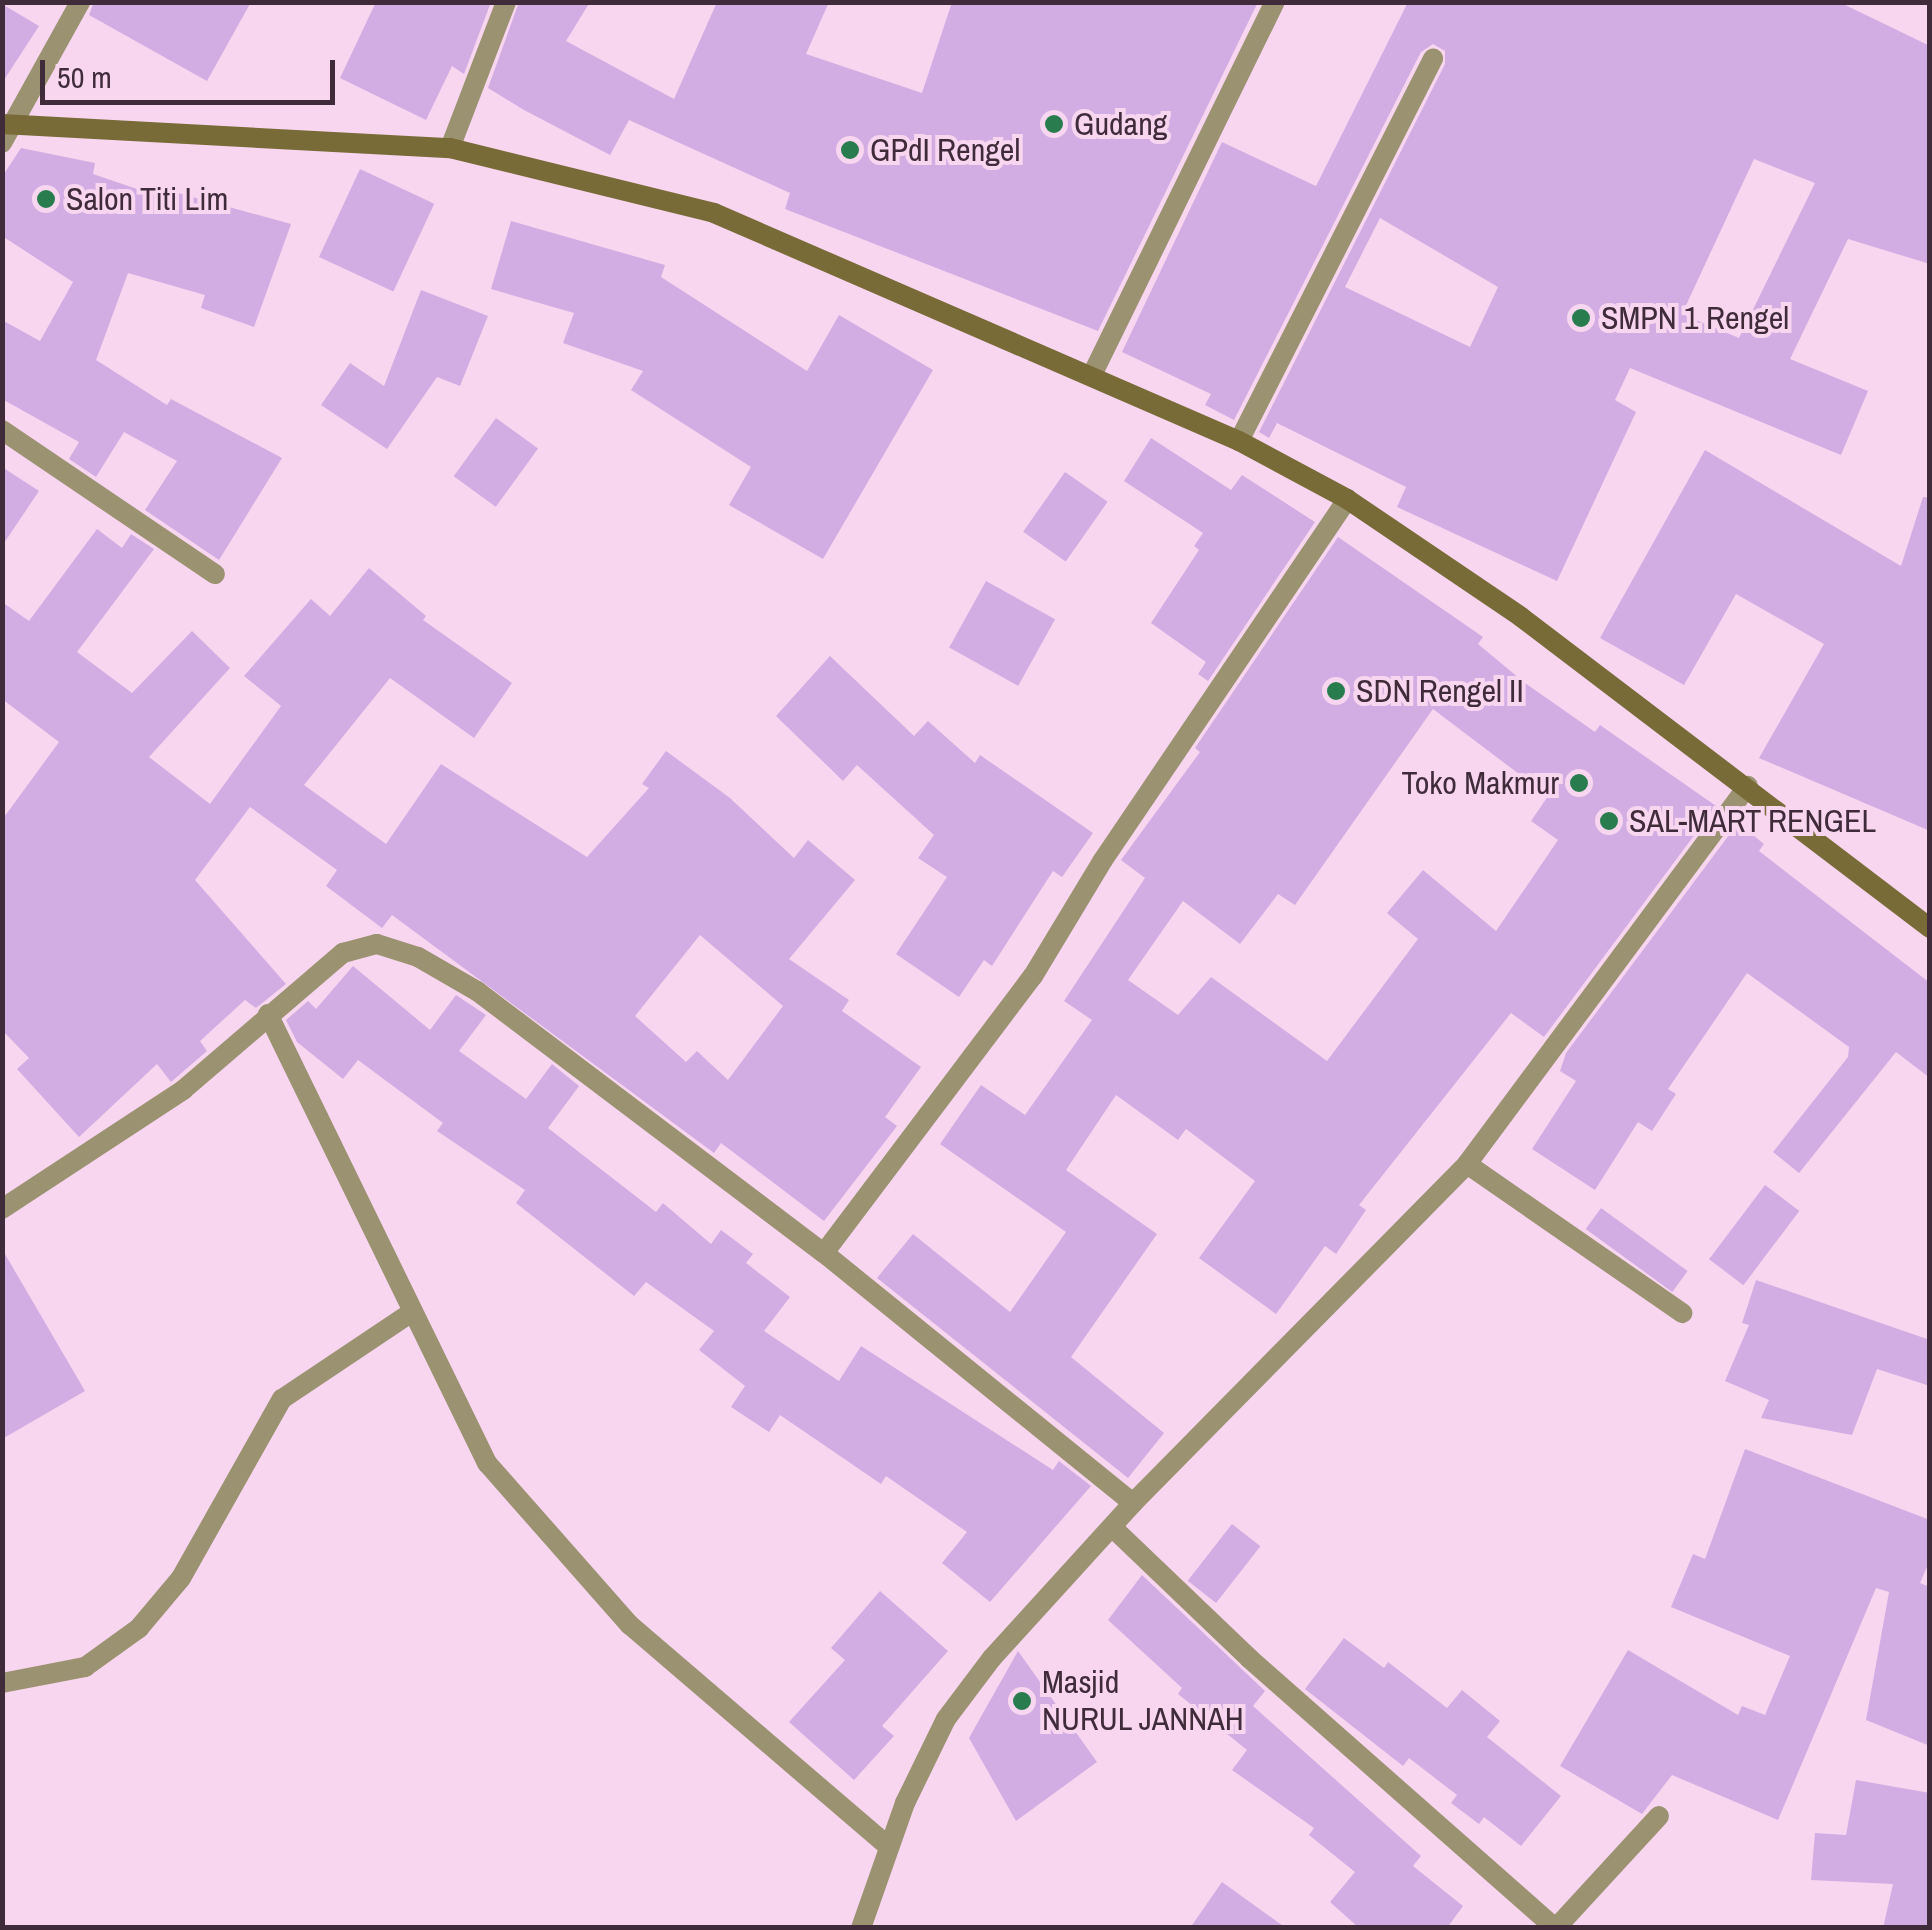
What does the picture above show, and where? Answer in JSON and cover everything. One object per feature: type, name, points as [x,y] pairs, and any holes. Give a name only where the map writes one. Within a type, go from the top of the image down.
[{"type":"street","points":[[80,2],[6,131],[450,148],[714,214],[1240,441],[1347,499],[1521,617],[1930,928]]},
{"type":"street","points":[[450,148],[506,2]]},
{"type":"street","points":[[1092,375],[1274,2]]},
{"type":"street","points":[[1240,441],[1433,58]]},
{"type":"street","points":[[2,430],[216,574]]},
{"type":"street","points":[[824,1253],[1033,976],[1102,860],[1347,499]]},
{"type":"street","points":[[861,1928],[890,1847],[946,1719],[1134,1503],[1467,1164],[1748,786]]},
{"type":"street","points":[[2,1209],[184,1090],[343,953],[377,944],[418,957],[477,991],[824,1253],[1134,1503]]},
{"type":"street","points":[[268,1014],[486,1463],[549,1540],[630,1625],[890,1847]]},
{"type":"street","points":[[1467,1164],[1682,1313]]},
{"type":"street","points":[[2,1683],[85,1667],[139,1628],[181,1578],[282,1399],[412,1312]]},
{"type":"street","points":[[1112,1527],[1250,1659],[1555,1928],[1659,1816]]},
{"type":"building","points":[[94,2],[251,2],[207,81],[89,15]]},
{"type":"building","points":[[376,2],[491,2],[464,74],[452,66],[426,120],[340,78]]},
{"type":"building","name":"Gudang","points":[[519,2],[590,2],[566,41],[674,99],[717,2],[829,2],[806,54],[922,93],[952,2],[1258,2],[1098,331],[785,209],[790,193],[629,120],[610,155],[524,110],[488,88]]},
{"type":"building","points":[[1408,2],[1839,2],[1930,46],[1930,264],[1848,239],[1790,359],[1868,391],[1841,455],[1630,368],[1615,400],[1636,412],[1557,581],[1397,507],[1406,487],[1277,423],[1269,438],[1259,432],[1445,64],[1445,51],[1433,44],[1421,52],[1234,420],[1205,405],[1211,394],[1122,352],[1222,142],[1316,186]],"holes":[[[1754,159],[1815,183],[1739,338],[1682,314]],[[1380,218],[1498,287],[1470,347],[1345,287]]]},
{"type":"building","points":[[2,4],[39,26],[2,83]]},
{"type":"building","points":[[21,148],[95,163],[93,174],[175,202],[178,193],[291,224],[254,327],[201,308],[205,295],[128,273],[96,360],[167,405],[171,399],[282,458],[219,560],[145,510],[177,461],[124,432],[96,477],[69,459],[79,442],[2,399],[2,320],[40,341],[73,282],[2,236],[2,177]]},
{"type":"building","points":[[360,169],[434,204],[393,292],[319,257]]},
{"type":"building","points":[[511,221],[665,265],[661,277],[807,371],[839,315],[933,370],[823,559],[729,505],[751,467],[631,390],[643,371],[563,343],[574,313],[491,289]]},
{"type":"building","points":[[421,290],[488,316],[460,386],[437,377],[387,449],[321,405],[350,363],[384,386]]},
{"type":"building","points":[[496,418],[538,449],[496,507],[454,476]]},
{"type":"building","points":[[1151,438],[1231,490],[1242,475],[1315,522],[1208,681],[1198,674],[1206,662],[1151,623],[1199,550],[1194,546],[1203,533],[1124,481]]},
{"type":"building","points":[[1705,450],[1901,566],[1923,497],[1930,498],[1930,831],[1759,758],[1824,644],[1736,594],[1684,685],[1600,638]]},
{"type":"building","points":[[2,467],[39,491],[2,546]]},
{"type":"building","points":[[1065,472],[1108,502],[1066,562],[1023,532]]},
{"type":"building","points":[[97,529],[122,548],[131,534],[154,549],[77,652],[132,693],[192,631],[230,668],[149,757],[210,804],[281,706],[244,676],[311,599],[330,616],[369,568],[426,616],[423,620],[512,683],[474,738],[390,678],[304,785],[386,844],[441,764],[587,857],[649,788],[642,784],[666,751],[730,798],[794,858],[808,840],[855,880],[789,959],[849,1000],[842,1011],[921,1067],[885,1117],[897,1126],[824,1221],[721,1143],[714,1153],[392,915],[382,928],[326,886],[337,870],[250,807],[195,880],[286,984],[256,1008],[245,1000],[200,1041],[207,1051],[171,1082],[157,1064],[79,1137],[17,1069],[29,1058],[2,1030],[2,820],[59,742],[2,699],[2,602],[29,621]],"holes":[[[700,935],[783,1006],[728,1080],[697,1051],[686,1062],[635,1016]]]},
{"type":"building","points":[[1338,537],[1483,637],[1478,644],[1525,683],[1595,732],[1600,725],[1716,806],[1544,1037],[1511,1013],[1359,1205],[1366,1210],[1336,1254],[1325,1246],[1276,1314],[1199,1258],[1255,1181],[1186,1129],[1178,1140],[1116,1095],[1066,1170],[1157,1234],[1071,1357],[1164,1433],[1128,1478],[877,1278],[913,1234],[1010,1312],[1066,1232],[940,1144],[981,1085],[1025,1115],[1092,1020],[1064,1001],[1145,878],[1121,860],[1200,752],[1195,748]],"holes":[[[1433,709],[1548,796],[1531,821],[1558,840],[1496,931],[1423,870],[1387,913],[1418,939],[1327,1061],[1211,977],[1178,1015],[1128,980],[1183,901],[1240,944],[1278,894],[1295,905]]]},
{"type":"building","points":[[986,581],[1055,619],[1018,686],[949,647]]},
{"type":"building","points":[[830,656],[914,736],[928,721],[975,763],[980,755],[1093,833],[1062,877],[1053,871],[992,966],[984,960],[959,997],[896,954],[947,877],[918,858],[934,835],[857,765],[843,781],[776,716]]},
{"type":"building","points":[[1738,823],[1764,844],[1759,851],[1930,983],[1930,1078],[1896,1052],[1799,1173],[1773,1152],[1848,1057],[1849,1047],[1747,973],[1668,1089],[1676,1094],[1652,1131],[1638,1122],[1595,1190],[1532,1149],[1576,1081],[1560,1071],[1566,1053]]},
{"type":"building","points":[[353,966],[430,1030],[456,995],[486,1015],[459,1051],[526,1099],[552,1064],[579,1086],[548,1128],[656,1212],[663,1203],[711,1244],[721,1230],[753,1254],[746,1263],[790,1297],[764,1331],[839,1381],[861,1346],[1053,1470],[1059,1461],[1091,1486],[990,1602],[942,1563],[967,1532],[886,1476],[881,1484],[780,1415],[769,1432],[731,1407],[745,1386],[699,1350],[714,1331],[646,1282],[634,1296],[516,1203],[525,1190],[437,1131],[443,1123],[358,1060],[343,1079],[297,1042],[286,1020],[308,1001],[316,1009]]},
{"type":"building","points":[[1765,1185],[1799,1211],[1743,1285],[1709,1259]]},
{"type":"building","points":[[1601,1208],[1688,1271],[1672,1292],[1586,1229]]},
{"type":"building","points":[[2,1249],[85,1391],[2,1439]]},
{"type":"building","points":[[1756,1280],[1930,1340],[1930,1386],[1877,1369],[1852,1435],[1761,1418],[1769,1400],[1725,1381],[1749,1325],[1742,1323]]},
{"type":"building","points":[[1745,1449],[1930,1520],[1930,1560],[1920,1583],[1930,1587],[1930,1746],[1866,1720],[1889,1592],[1876,1588],[1778,1820],[1672,1775],[1642,1814],[1560,1766],[1628,1650],[1738,1715],[1742,1706],[1765,1715],[1790,1656],[1671,1607],[1693,1554],[1705,1559]]},
{"type":"building","points":[[1232,1524],[1260,1546],[1216,1603],[1188,1581]]},
{"type":"building","points":[[1142,1575],[1265,1691],[1253,1706],[1421,1856],[1413,1866],[1463,1906],[1447,1928],[1359,1928],[1330,1902],[1355,1872],[1309,1835],[1314,1828],[1232,1770],[1247,1750],[1178,1694],[1182,1688],[1108,1620]]},
{"type":"building","points":[[880,1591],[948,1651],[882,1726],[894,1736],[854,1780],[789,1722],[845,1660],[831,1648]]},
{"type":"building","points":[[1344,1638],[1384,1668],[1388,1662],[1447,1708],[1462,1690],[1500,1721],[1487,1737],[1561,1796],[1521,1846],[1484,1817],[1479,1824],[1451,1803],[1457,1795],[1409,1758],[1403,1766],[1305,1689]]},
{"type":"building","name":"Masjid NURUL JANNAH","points":[[1018,1651],[1097,1762],[1016,1821],[969,1738]]},
{"type":"building","points":[[1856,1780],[1930,1793],[1930,1928],[1883,1928],[1893,1884],[1811,1880],[1815,1833],[1846,1835]]},
{"type":"building","points":[[1222,1882],[1286,1928],[1190,1928]]},
{"type":"place","name":"Gudang","points":[[1054,124]]},
{"type":"place","name":"GPdI Rengel","points":[[850,150]]},
{"type":"place","name":"Salon Titi Lim","points":[[46,199]]},
{"type":"place","name":"SMPN 1 Rengel","points":[[1581,318]]},
{"type":"place","name":"SDN Rengel II","points":[[1336,691]]},
{"type":"place","name":"Toko Makmur","points":[[1579,783]]},
{"type":"place","name":"SAL-MART RENGEL","points":[[1609,821]]},
{"type":"place","name":"Masjid NURUL JANNAH","points":[[1022,1701]]}]
